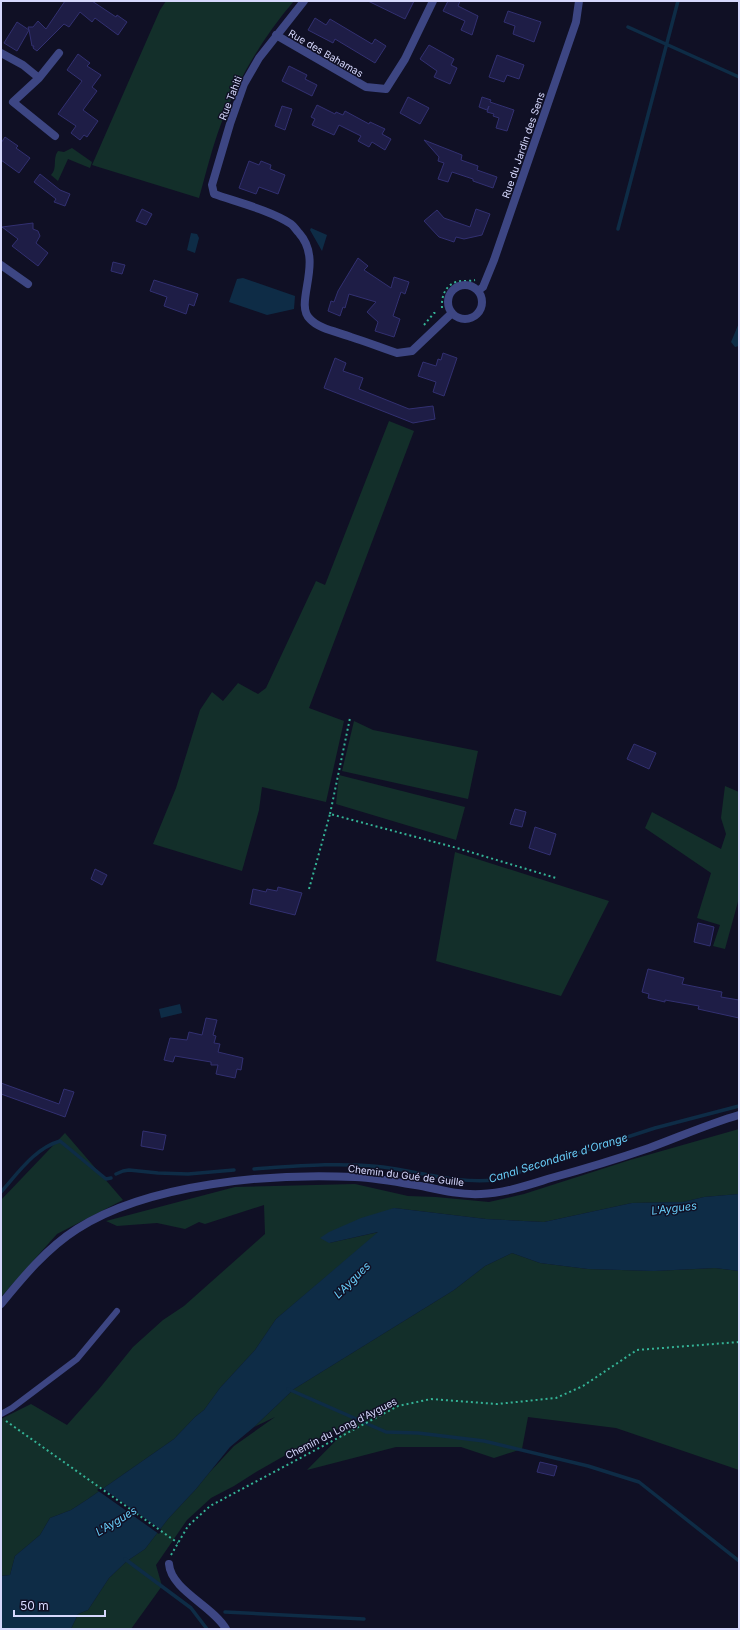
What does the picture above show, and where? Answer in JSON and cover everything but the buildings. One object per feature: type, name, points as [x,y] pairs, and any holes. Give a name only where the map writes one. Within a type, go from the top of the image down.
[{"type":"street","name":"Rue Tahiti","points":[[304,1],[259,58],[244,84],[230,124],[212,185],[214,194],[270,214],[291,224],[302,237],[309,252],[310,264],[309,279],[304,299],[305,310],[309,319],[320,326],[397,353],[406,353],[412,352],[452,313]]},
{"type":"street","name":"Rue des Bahamas","points":[[276,35],[366,87],[386,89],[401,66],[433,1]]},
{"type":"street","name":"Rue du Jardin des Sens","points":[[478,291],[483,287],[494,260],[576,22],[579,1]]},
{"type":"street","points":[[1,53],[23,65],[39,78]]},
{"type":"street","points":[[55,136],[13,102],[39,78],[59,53]]},
{"type":"street","points":[[1,265],[28,284]]},
{"type":"street","points":[[463,285],[474,288],[478,291],[481,296],[481,308],[473,316],[462,319],[452,313],[449,308],[448,298],[454,289],[463,285]]},
{"type":"street","name":"Chemin du Gué de Guille","points":[[1,1304],[51,1248],[77,1229],[104,1214],[171,1192],[242,1181],[294,1177],[356,1177],[407,1184],[455,1193],[480,1194],[506,1191],[575,1172],[649,1148],[719,1121],[739,1115]]},
{"type":"street","points":[[169,1564],[173,1578],[206,1607],[226,1629]]},
{"type":"lane","points":[[1,1414],[12,1408],[77,1358],[117,1311]]},
{"type":"path","points":[[421,327],[434,314],[440,312],[442,308],[442,296],[448,286],[460,281],[474,281],[479,277]]},
{"type":"path","points":[[309,889],[330,814],[350,718]]},
{"type":"path","points":[[330,814],[456,848],[556,878]]},
{"type":"path","name":"Chemin du Long d'Aygues","points":[[169,1564],[171,1555],[188,1526],[210,1506],[398,1406],[431,1399],[497,1404],[556,1398],[583,1386],[637,1350],[739,1342]]},
{"type":"path","points":[[4,1421],[173,1541],[178,1543]]},
{"type":"green space","points":[[166,1],[294,1],[272,29],[252,59],[235,91],[218,133],[199,198],[92,165],[160,10]]},
{"type":"green space","points":[[72,148],[92,162],[90,168],[68,159],[58,181],[51,175],[54,169],[56,154],[58,151],[64,152]]},
{"type":"green space","points":[[389,421],[414,431],[309,708],[344,721],[326,802],[262,787],[259,810],[242,871],[153,844],[176,788],[200,710],[212,692],[223,701],[238,683],[258,694],[266,688],[316,581],[325,585]]},
{"type":"green space","points":[[354,721],[373,730],[478,751],[468,799],[342,771]]},
{"type":"green space","points":[[339,775],[465,807],[456,840],[336,804]]},
{"type":"green space","points":[[725,786],[739,792],[739,898],[725,949],[713,946],[720,925],[697,918],[711,873],[645,828],[652,812],[721,849],[726,834],[721,818]]},
{"type":"green space","points":[[455,852],[609,901],[561,996],[436,961]]},
{"type":"green space","points":[[739,1129],[739,1194],[704,1197],[683,1202],[632,1203],[544,1222],[486,1219],[394,1208],[329,1243],[379,1232],[276,1319],[255,1350],[220,1388],[204,1410],[195,1417],[174,1439],[71,1510],[50,1518],[40,1535],[15,1556],[10,1575],[1,1576],[1,1419],[31,1404],[67,1425],[133,1347],[163,1320],[184,1306],[265,1234],[264,1205],[205,1224],[199,1222],[185,1229],[157,1223],[117,1226],[106,1221],[235,1187],[355,1184],[408,1196],[489,1202],[524,1194],[630,1160]]},
{"type":"green space","points":[[65,1133],[123,1200],[57,1234],[1,1297],[1,1200]]},
{"type":"green space","points":[[512,1253],[540,1263],[588,1269],[654,1271],[715,1268],[739,1271],[739,1470],[616,1428],[528,1417],[522,1449],[494,1458],[461,1447],[396,1447],[307,1470],[356,1420],[284,1456],[211,1498],[187,1520],[156,1565],[162,1586],[131,1629],[71,1629],[78,1614],[88,1610],[109,1578],[127,1561],[145,1549],[168,1519],[234,1446],[275,1417],[254,1427],[294,1389],[454,1290],[485,1266]]},
{"type":"water","points":[[311,228],[327,235],[322,251],[310,230]]},
{"type":"water","points":[[191,233],[197,234],[199,238],[195,253],[187,250]]},
{"type":"water","points":[[243,278],[295,296],[294,309],[267,315],[229,302],[237,279]]},
{"type":"water","points":[[739,323],[739,346],[735,347],[731,342]]},
{"type":"water","points":[[180,1004],[182,1013],[161,1018],[159,1009]]},
{"type":"water","name":"L'Aygues","points":[[739,1194],[739,1271],[715,1268],[654,1271],[588,1269],[540,1263],[512,1253],[485,1266],[454,1290],[294,1389],[254,1427],[230,1447],[196,1489],[168,1519],[145,1549],[127,1561],[109,1578],[88,1610],[78,1614],[71,1629],[1,1629],[1,1576],[10,1575],[15,1556],[40,1535],[50,1518],[71,1510],[174,1439],[195,1417],[204,1410],[220,1388],[255,1350],[276,1319],[378,1232],[329,1243],[320,1238],[329,1232],[361,1218],[394,1208],[486,1219],[544,1222],[632,1203],[683,1202],[704,1197]]},
{"type":"pier","points":[[101,1487],[162,1530],[159,1534],[97,1490]]},
{"type":"waterway","points":[[618,229],[678,1]]},
{"type":"waterway","points":[[628,27],[739,77]]},
{"type":"waterway","name":"Canal Secondaire d'Orange","points":[[254,1169],[318,1165],[351,1165],[383,1167],[453,1179],[481,1181],[495,1180],[655,1128],[739,1106]]},
{"type":"waterway","name":"Canal Secondaire d'Orange","points":[[1,1192],[35,1155],[51,1144],[60,1141],[106,1179],[111,1178]]},
{"type":"waterway","name":"Canal Secondaire d'Orange","points":[[116,1174],[129,1170],[188,1174],[234,1170]]},
{"type":"waterway","points":[[288,1389],[386,1432],[418,1433],[484,1441],[588,1466],[639,1482],[739,1561]]},
{"type":"waterway","points":[[125,1559],[191,1608],[207,1629]]},
{"type":"waterway","points":[[225,1612],[364,1619]]}]
